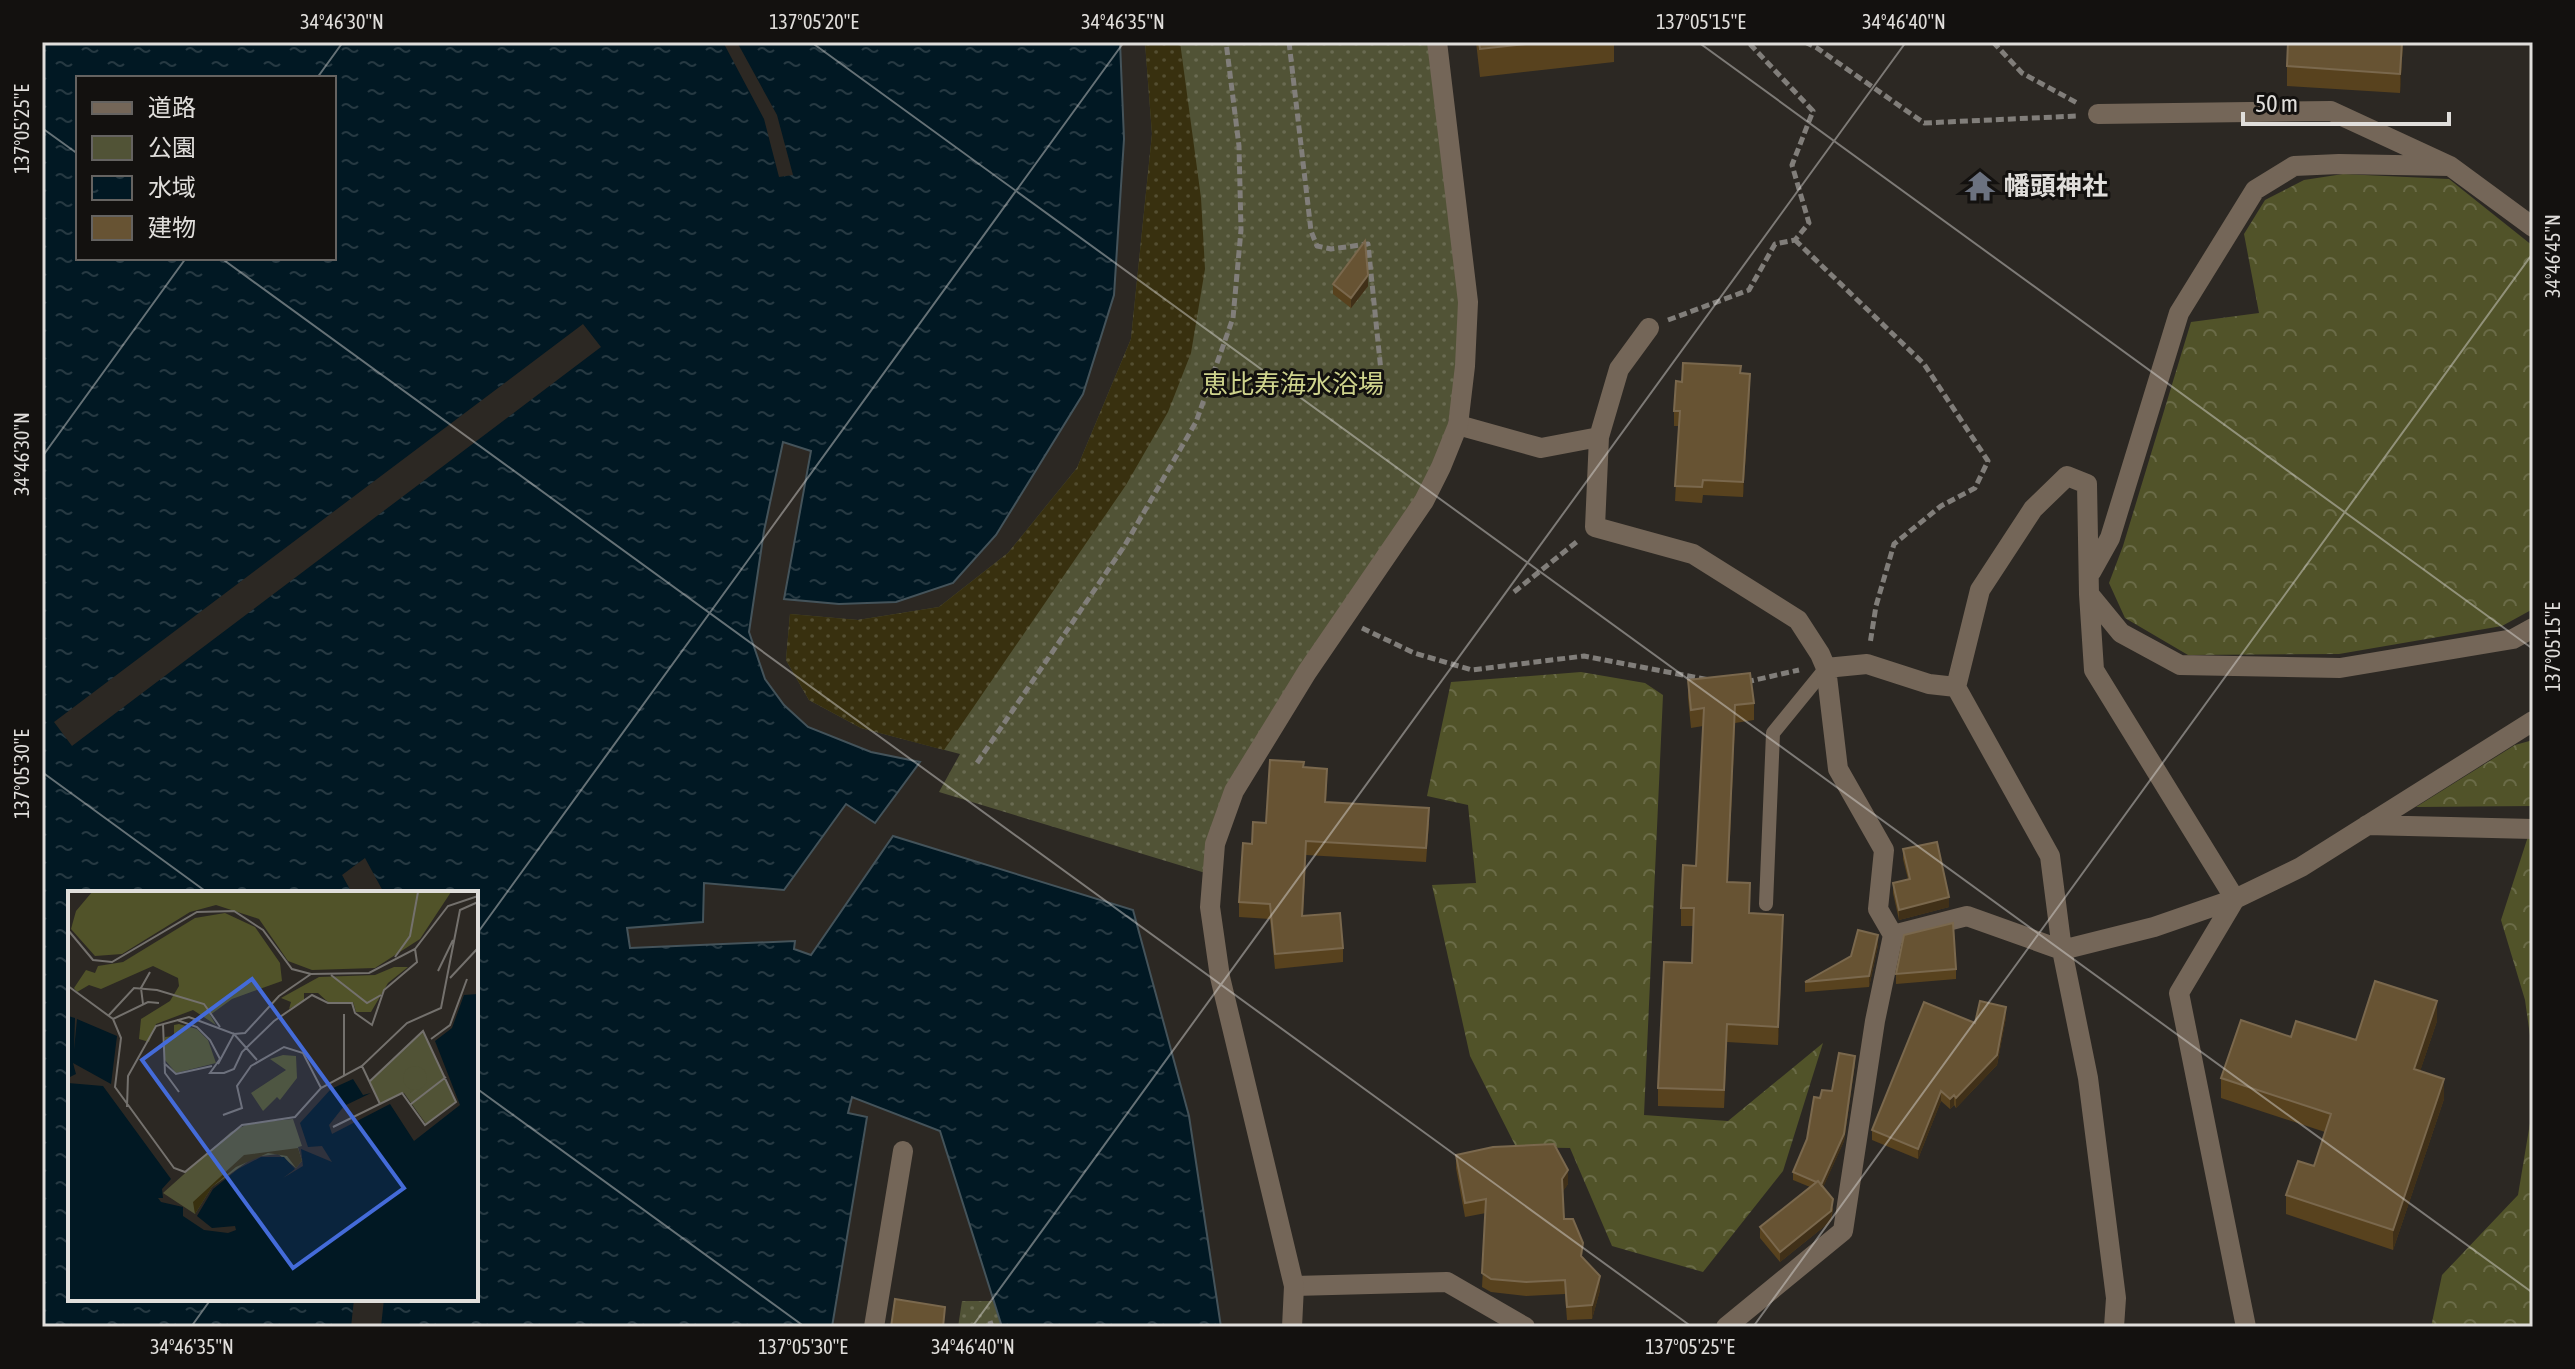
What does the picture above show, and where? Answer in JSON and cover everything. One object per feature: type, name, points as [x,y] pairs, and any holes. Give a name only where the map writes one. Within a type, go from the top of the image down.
[{"type":"street","points":[[1292,1327],[1294,1286],[1220,977],[1210,907],[1215,844],[1234,791],[1343,619],[1424,501],[1458,425],[1468,302],[1437,42]]},
{"type":"street","points":[[2098,114],[2331,111],[2450,166],[2533,227]]},
{"type":"street","points":[[2089,585],[2110,538],[2179,313],[2255,190],[2294,166],[2450,166]]},
{"type":"street","points":[[1649,328],[1619,369],[1599,437],[1595,527],[1693,554],[1798,620],[1823,661],[1838,769],[1884,850],[1878,909],[1893,935],[1875,1021],[1843,1231],[1726,1327]]},
{"type":"street","points":[[1458,425],[1541,448],[1599,437]]},
{"type":"street","points":[[2114,1327],[2116,1298],[2088,1078],[2062,950],[2050,856],[1956,687],[1980,590],[2033,509],[2067,476],[2087,484],[2094,670],[2235,899]]},
{"type":"street","points":[[2089,585],[2121,633],[2180,665],[2340,668],[2513,639],[2533,628]]},
{"type":"street","points":[[1823,661],[1867,664],[1929,684],[1956,687]]},
{"type":"street","points":[[1893,935],[1967,916],[2062,950],[2154,927],[2235,899],[2301,867],[2533,721]]},
{"type":"street","points":[[2367,825],[2533,829]]},
{"type":"street","points":[[2235,899],[2179,993],[2246,1327]]},
{"type":"street","points":[[874,1327],[903,1151]]},
{"type":"street","points":[[1294,1286],[1447,1282],[1525,1327]]},
{"type":"lane","points":[[1766,904],[1773,733],[1823,661]]},
{"type":"path","points":[[977,763],[1125,545],[1188,436],[1196,422],[1233,318],[1241,230],[1239,146],[1226,42]]},
{"type":"path","points":[[1289,42],[1311,231],[1317,246],[1331,249],[1368,244],[1382,381]]},
{"type":"path","points":[[1649,328],[1749,290],[1775,244],[1795,240],[1809,223],[1792,165],[1813,111],[1748,42]]},
{"type":"path","points":[[1805,42],[1924,123],[2098,114]]},
{"type":"path","points":[[1993,42],[2022,73],[2098,114]]},
{"type":"path","points":[[1795,240],[1924,364],[1988,461],[1975,488],[1941,506],[1894,544],[1876,606],[1867,664]]},
{"type":"path","points":[[1514,592],[1595,527]]},
{"type":"path","points":[[1343,619],[1414,653],[1472,670],[1584,656],[1718,682]]},
{"type":"path","points":[[1733,685],[1801,670],[1823,661]]},
{"type":"green space","name":"恵比寿海水浴場","points":[[1145,42],[1437,42],[1468,302],[1441,467],[1234,791],[1212,875],[939,792],[960,754],[861,728],[809,700],[786,660],[790,614],[858,620],[939,607],[1008,553],[1077,468],[1131,339],[1152,134]]},
{"type":"green space","points":[[2343,174],[2449,179],[2533,246],[2533,609],[2502,626],[2339,654],[2188,655],[2125,618],[2109,583],[2191,322],[2259,313],[2244,234],[2265,200],[2304,180]]},
{"type":"green space","points":[[1581,672],[1645,683],[1663,695],[1644,1115],[1728,1121],[1823,1043],[1783,1171],[1703,1272],[1612,1246],[1570,1148],[1516,1147],[1470,1056],[1432,885],[1476,883],[1468,805],[1427,796],[1451,682]]},
{"type":"green space","points":[[2533,740],[2533,806],[2416,807],[2515,745]]},
{"type":"green space","points":[[2533,821],[2533,1057],[2525,1000],[2501,920]]},
{"type":"green space","points":[[2533,1105],[2533,1327],[2431,1327],[2442,1275],[2518,1195]]},
{"type":"green space","points":[[962,1301],[994,1301],[1002,1327],[958,1327]]},
{"type":"sand","points":[[1145,42],[1180,42],[1201,198],[1205,269],[1191,353],[1168,412],[1126,485],[944,750],[861,728],[809,700],[786,660],[790,614],[858,620],[939,607],[1008,553],[1077,468],[1131,339],[1152,134]]},
{"type":"water","points":[[42,42],[1120,42],[1124,139],[1114,295],[1083,394],[996,535],[953,583],[896,602],[839,604],[784,599],[811,451],[783,442],[764,531],[749,632],[765,679],[784,705],[808,727],[871,752],[920,762],[875,823],[846,804],[784,890],[704,883],[703,922],[627,928],[630,948],[795,941],[794,949],[811,955],[893,836],[1133,910],[1189,1116],[1221,1327],[1002,1327],[940,1131],[852,1097],[848,1113],[867,1117],[832,1327],[42,1327]]},
{"type":"pier","points":[[723,42],[737,42],[777,115],[793,175],[779,177],[764,119]]},
{"type":"pier","points":[[583,324],[601,347],[72,746],[54,722]]},
{"type":"pier","points":[[365,858],[383,891],[351,891],[342,875]]},
{"type":"pier","points":[[354,1301],[384,1301],[381,1327],[351,1327]]},
{"type":"building","points":[[1479,42],[1544,42],[1480,49]]},
{"type":"building","points":[[2288,42],[2402,42],[2400,74],[2287,66]]},
{"type":"building","points":[[1365,241],[1368,275],[1351,298],[1333,284]]},
{"type":"building","points":[[1683,363],[1741,366],[1740,373],[1750,374],[1743,482],[1703,480],[1702,487],[1675,486],[1680,411],[1674,411],[1676,381],[1682,382]]},
{"type":"building","points":[[1750,673],[1754,703],[1735,705],[1727,882],[1750,883],[1749,913],[1783,915],[1778,1027],[1727,1024],[1724,1090],[1658,1088],[1664,962],[1692,963],[1694,908],[1681,908],[1683,865],[1696,866],[1704,708],[1691,710],[1688,680]]},
{"type":"building","points":[[1270,760],[1304,762],[1303,767],[1327,769],[1325,802],[1429,808],[1426,848],[1306,841],[1302,916],[1340,913],[1343,948],[1275,954],[1270,904],[1239,902],[1243,843],[1252,844],[1253,822],[1266,823]]},
{"type":"building","points":[[1937,842],[1949,897],[1899,910],[1893,883],[1910,879],[1903,849]]},
{"type":"building","points":[[1953,923],[1956,969],[1896,974],[1904,935]]},
{"type":"building","points":[[1858,930],[1878,935],[1869,976],[1805,982],[1851,956]]},
{"type":"building","points":[[2375,981],[2437,1001],[2414,1069],[2444,1079],[2393,1230],[2286,1195],[2298,1161],[2314,1166],[2331,1114],[2221,1078],[2241,1020],[2291,1037],[2296,1021],[2356,1040]]},
{"type":"building","points":[[1980,1001],[2006,1007],[1997,1055],[1956,1098],[1954,1095],[1950,1099],[1941,1091],[1918,1149],[1872,1130],[1924,1002],[1975,1023]]},
{"type":"building","points":[[1839,1053],[1855,1056],[1844,1134],[1821,1185],[1793,1172],[1807,1139],[1814,1097],[1820,1098],[1822,1090],[1832,1091]]},
{"type":"building","points":[[1554,1144],[1568,1170],[1562,1179],[1564,1219],[1573,1219],[1583,1243],[1581,1256],[1600,1276],[1592,1305],[1567,1307],[1565,1280],[1526,1282],[1491,1279],[1482,1273],[1486,1199],[1465,1203],[1456,1155],[1493,1147]]},
{"type":"building","points":[[1818,1181],[1833,1199],[1831,1211],[1780,1252],[1760,1227]]},
{"type":"building","points":[[895,1299],[945,1307],[943,1327],[891,1327]]},
{"type":"place","name":"幡頭神社","points":[[1980,186]]}]
